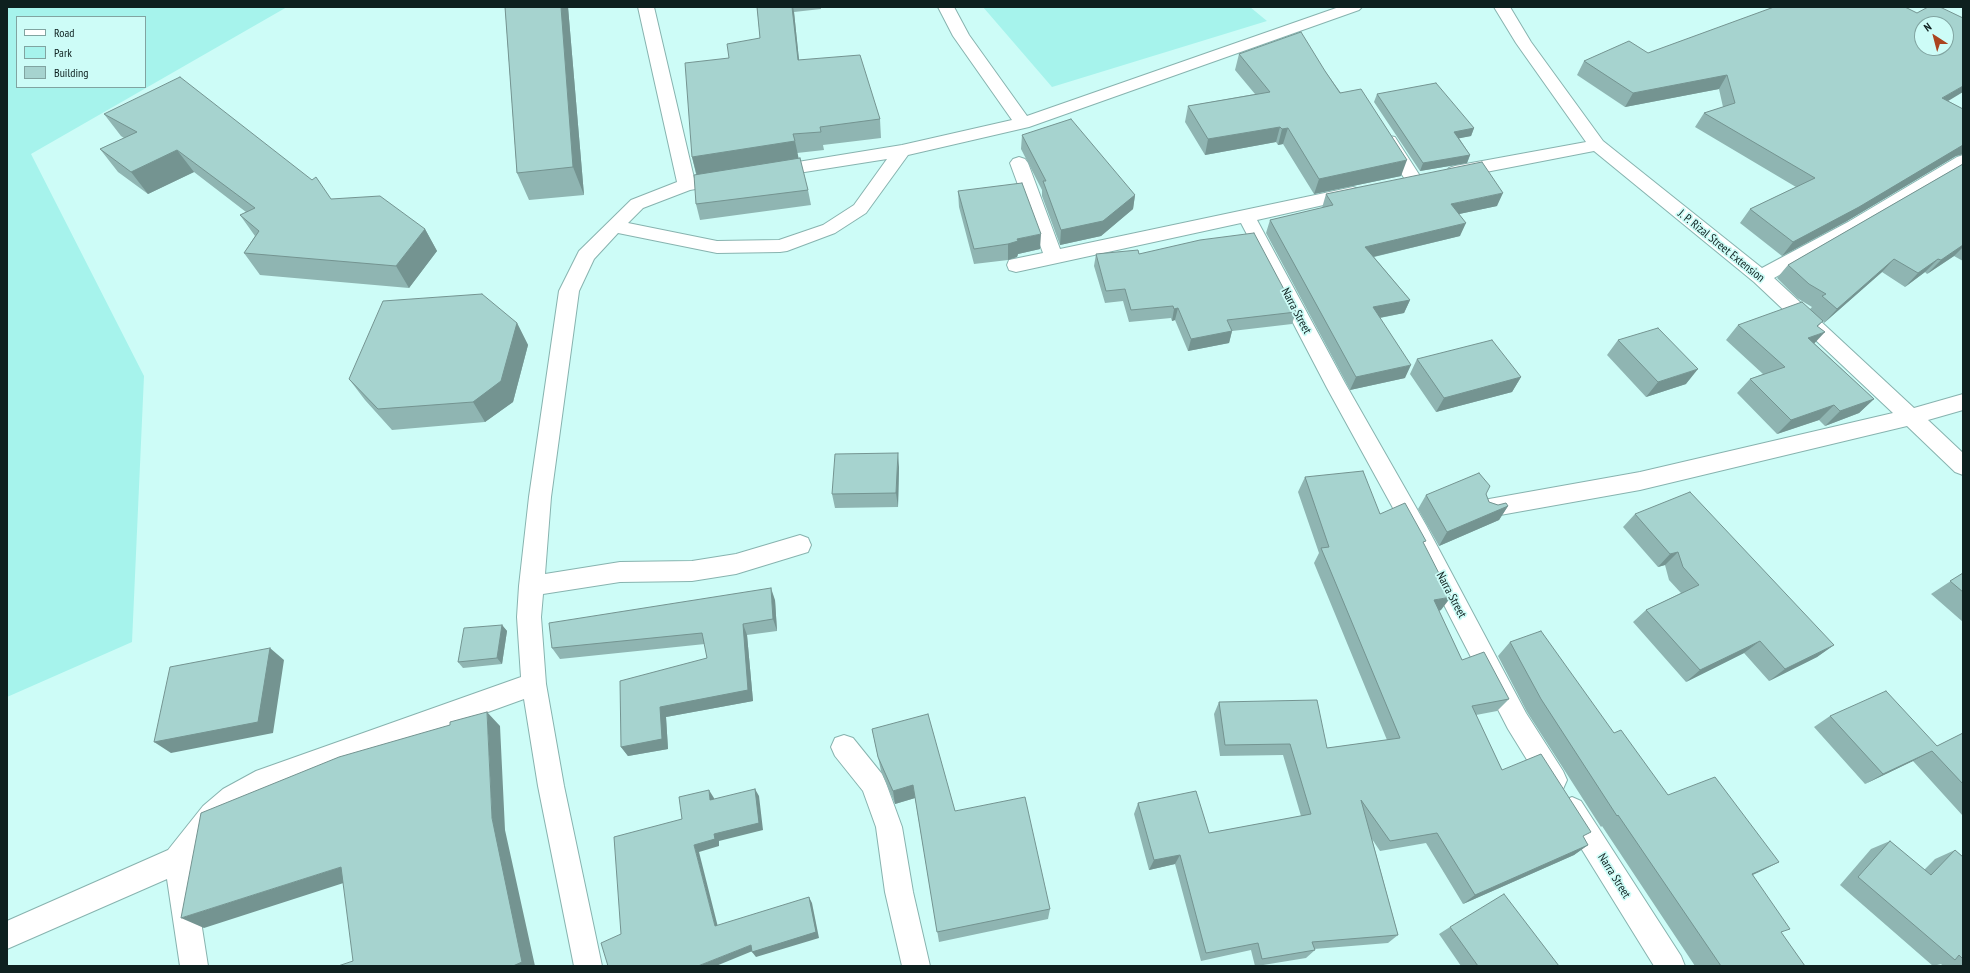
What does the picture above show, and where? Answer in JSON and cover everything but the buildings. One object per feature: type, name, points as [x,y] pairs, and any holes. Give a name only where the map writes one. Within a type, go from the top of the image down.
[{"type":"street","points":[[646,7],[687,184]]},
{"type":"street","points":[[946,7],[961,36],[1023,122]]},
{"type":"street","points":[[588,966],[551,786],[534,684],[529,617],[545,458],[570,291],[586,256],[637,204],[687,184],[902,151],[1023,122],[1354,7]]},
{"type":"street","name":"J. P. Rizal Street Extension","points":[[1502,7],[1524,43],[1597,145],[1760,277],[1963,466]]},
{"type":"street","points":[[1381,129],[1420,179],[1597,145]]},
{"type":"street","points":[[614,226],[717,247],[780,246],[829,229],[860,209],[902,151]]},
{"type":"street","points":[[1760,277],[1854,226],[1963,160]]},
{"type":"street","points":[[1019,162],[1054,257]]},
{"type":"street","points":[[1016,265],[1368,190]]},
{"type":"street","name":"Narra Street","points":[[1246,216],[1337,388],[1418,532],[1517,721],[1671,966]]},
{"type":"street","points":[[1489,508],[1640,481],[1911,417],[1963,402]]},
{"type":"street","points":[[531,586],[620,572],[692,571],[736,564],[800,545]]},
{"type":"street","points":[[7,935],[178,860],[212,815],[232,798],[265,780],[534,684]]},
{"type":"street","points":[[844,747],[873,782],[890,827],[899,892],[916,966]]},
{"type":"street","points":[[178,860],[194,966]]},
{"type":"green space","points":[[7,7],[287,7],[146,88],[146,16],[16,16],[16,88],[146,88],[31,154],[144,376],[132,642],[7,697]]},
{"type":"green space","points":[[983,7],[1250,7],[1267,21],[1052,87]]}]
